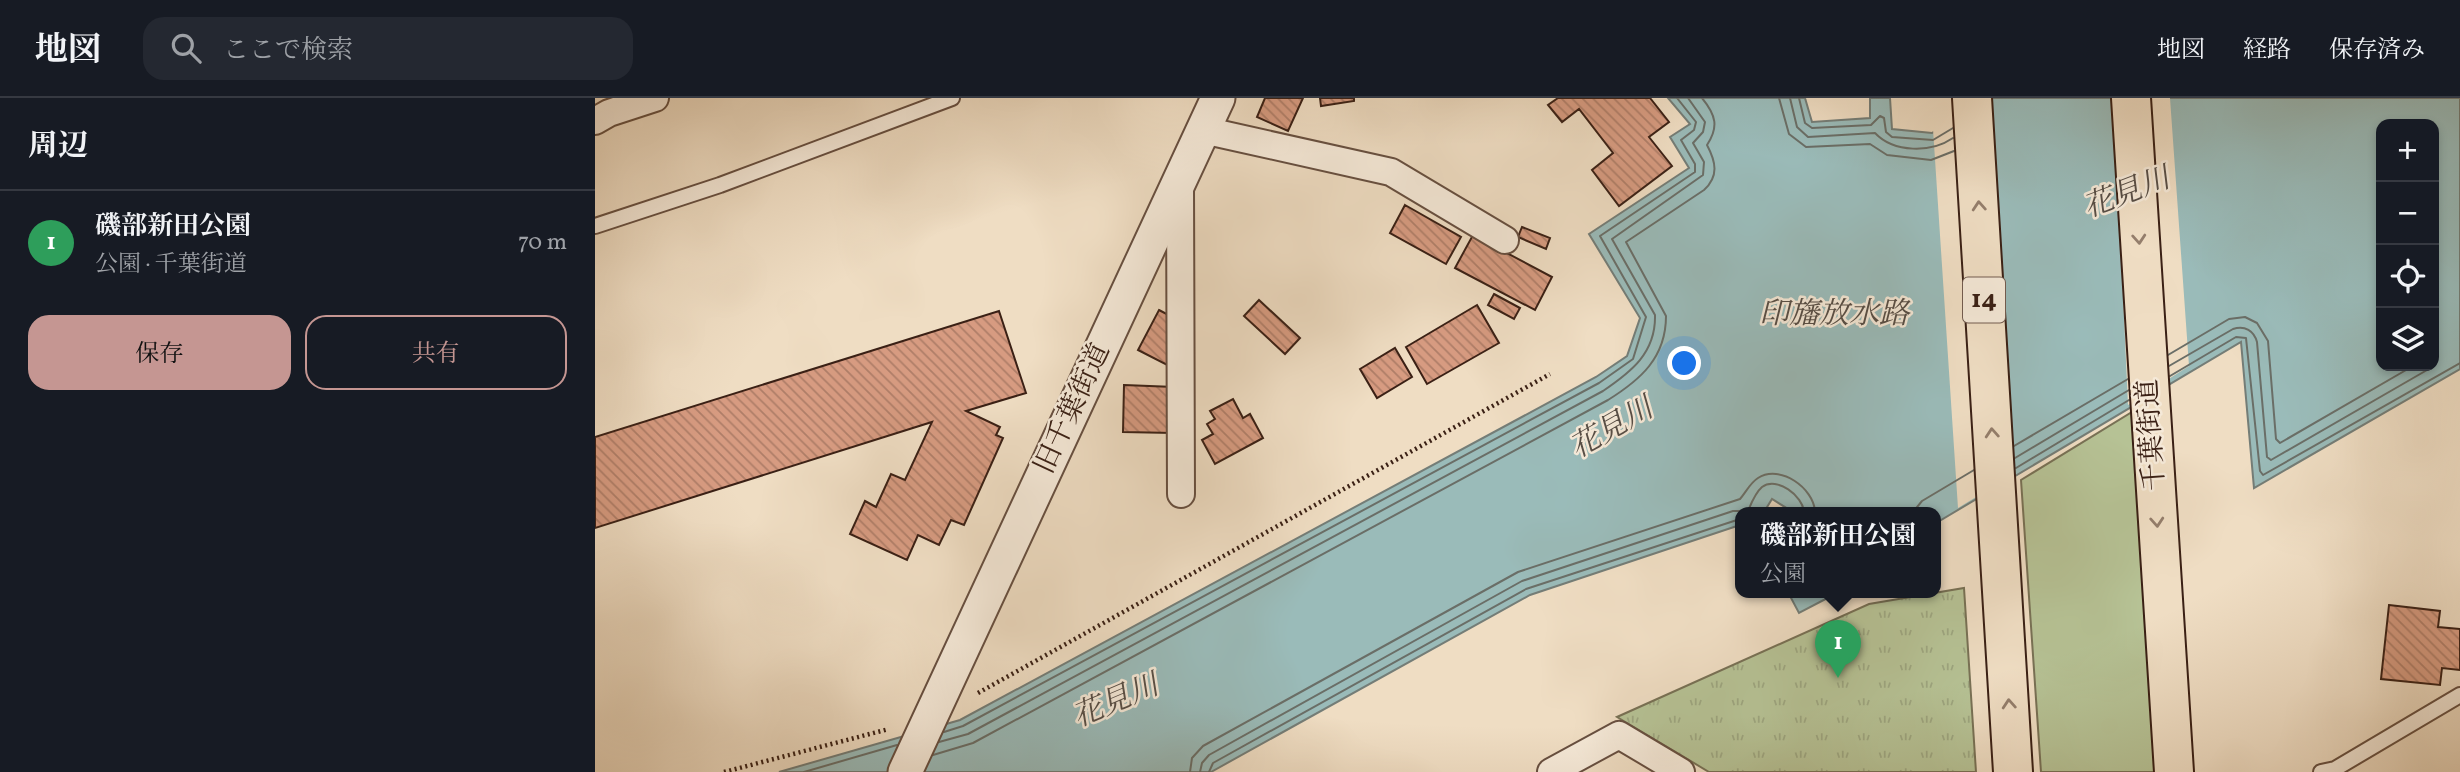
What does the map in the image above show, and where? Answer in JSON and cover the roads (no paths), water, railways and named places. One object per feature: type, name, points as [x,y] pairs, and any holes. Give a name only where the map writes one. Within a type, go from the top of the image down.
[{"type":"highway","name":"千葉街道","points":[[2131,98],[2174,772]]},
{"type":"highway","name":"14","points":[[1972,99],[2013,772]]},
{"type":"street","points":[[595,121],[610,113],[655,98]]},
{"type":"street","name":"旧千葉街道","points":[[905,772],[1218,98]]},
{"type":"street","points":[[1203,130],[1391,172],[1506,240]]},
{"type":"street","points":[[1180,179],[1181,494]]},
{"type":"street","points":[[1551,772],[1619,735],[1681,772]]},
{"type":"lane","points":[[595,226],[720,185],[952,98]]},
{"type":"lane","points":[[2321,772],[2335,769],[2460,695]]},
{"type":"water","name":"印旛放水路","points":[[1668,98],[1805,98],[1812,122],[1870,118],[1870,98],[1890,98],[1892,129],[1932,133],[1986,98],[2460,98],[2460,369],[2254,488],[2241,342],[1941,520],[1941,507],[1785,507],[1772,499],[1767,507],[1735,507],[1735,527],[1530,595],[1211,772],[779,772],[960,720],[1596,377],[1627,356],[1640,318],[1589,234],[1689,168],[1670,137],[1690,124]]},
{"type":"water","points":[[1791,598],[1828,598],[1799,613]]},
{"type":"place","name":"磯部新田公園","points":[[1838,678]]},
{"type":"water label","name":"花見川","points":[[2127,194]]},
{"type":"water label","name":"花見川","points":[[1612,429]]},
{"type":"water label","name":"花見川","points":[[1116,702]]}]
